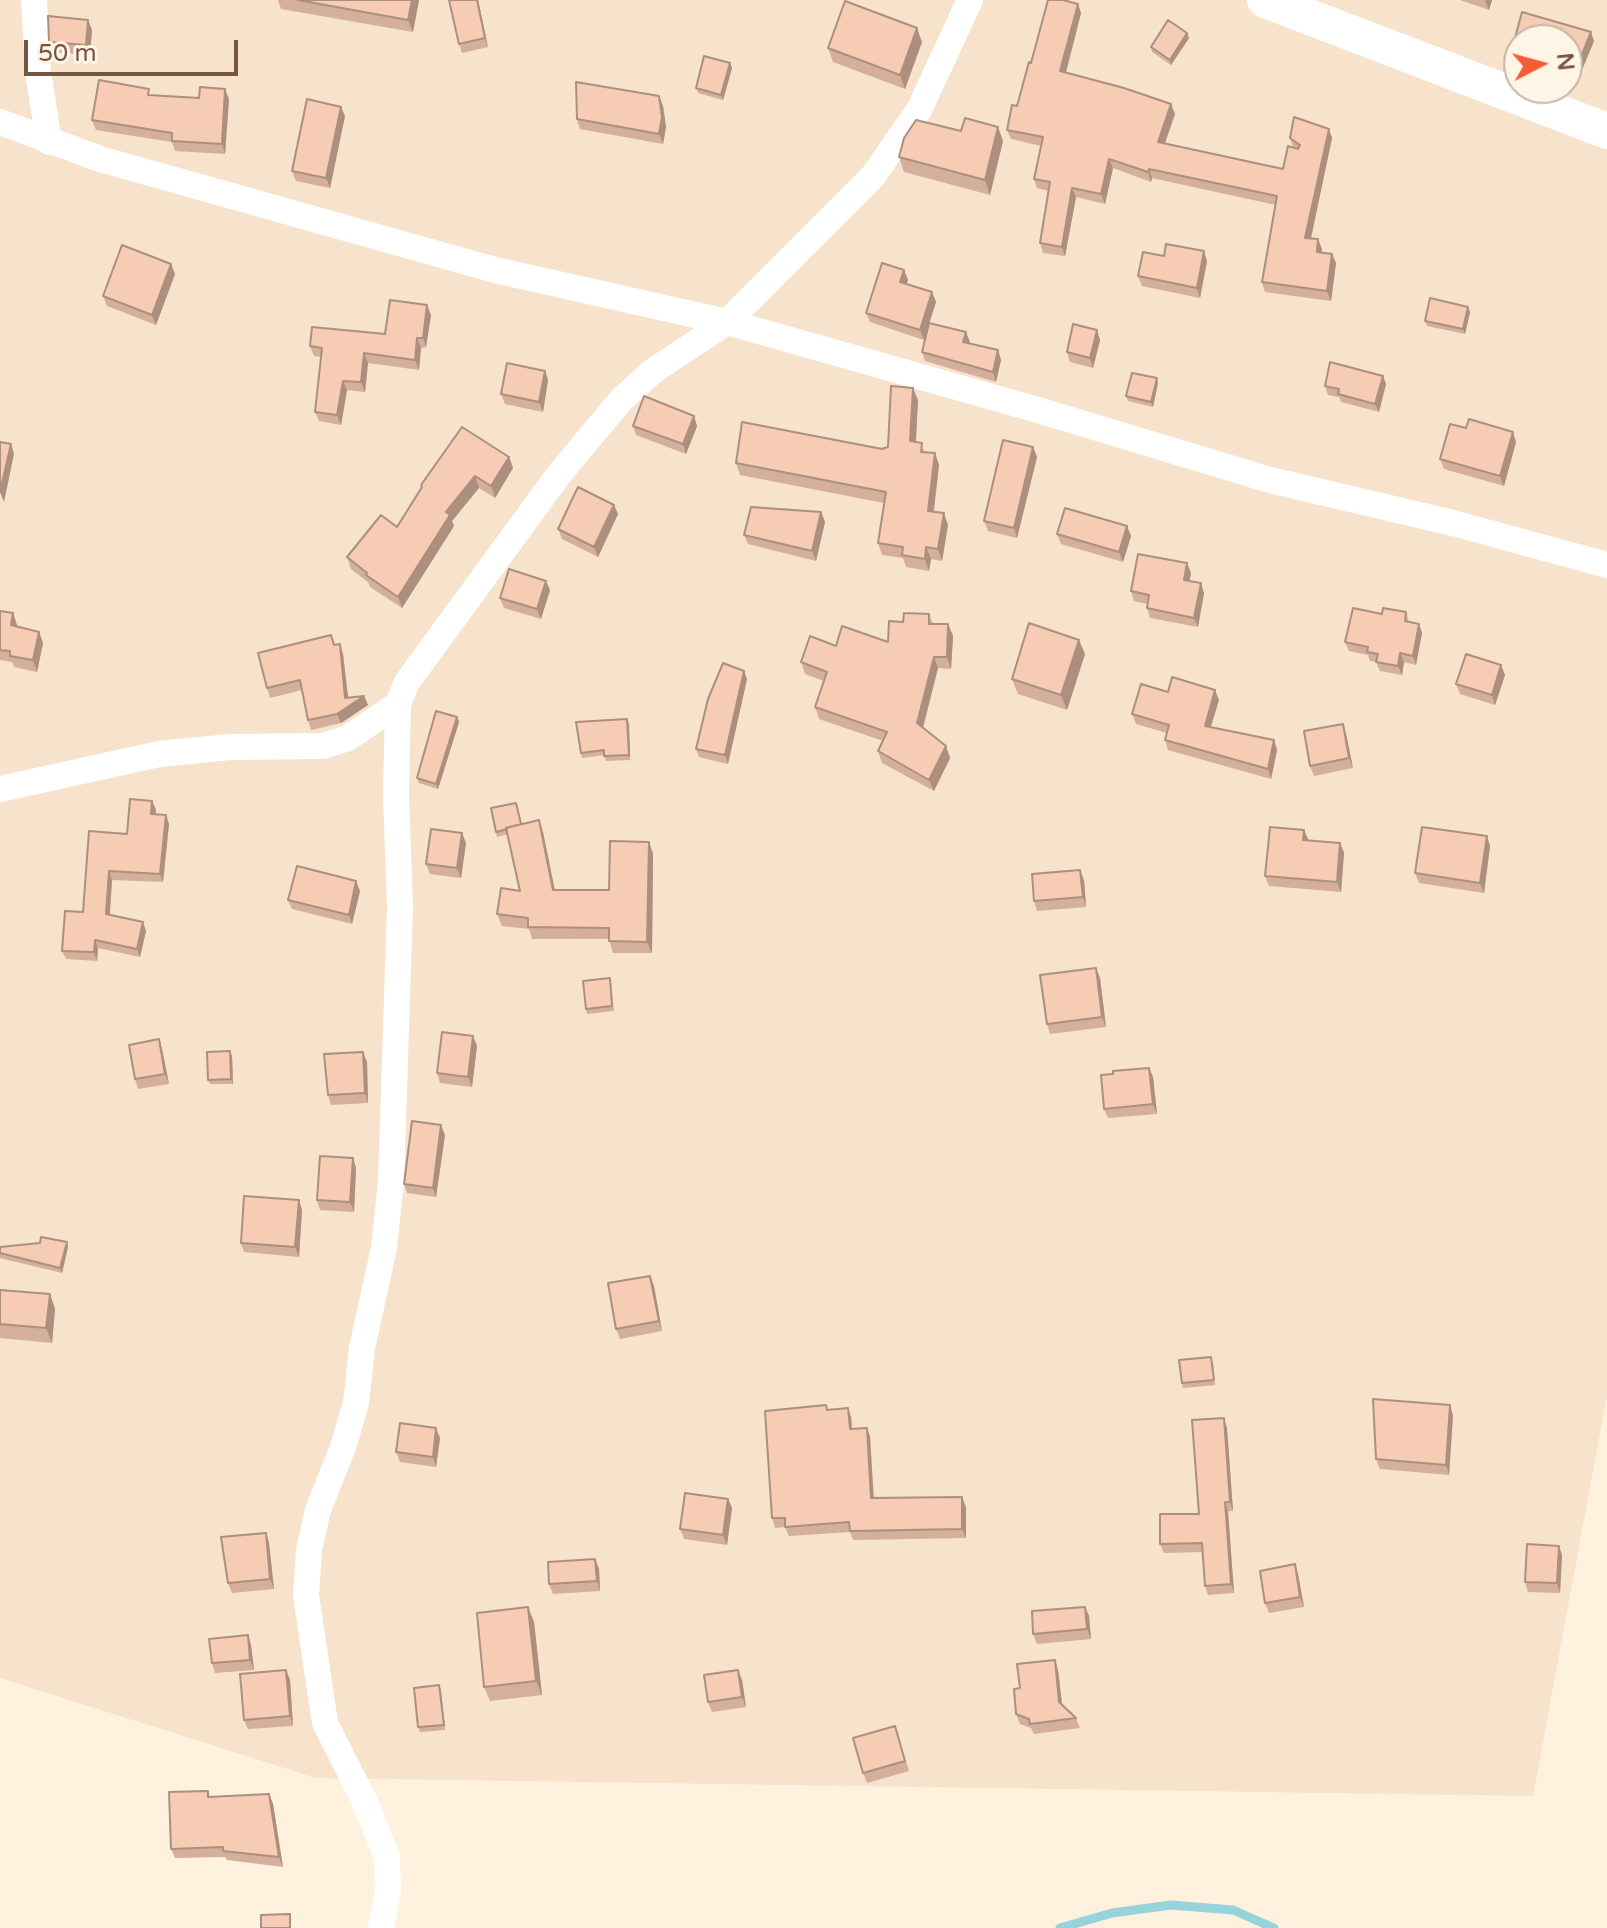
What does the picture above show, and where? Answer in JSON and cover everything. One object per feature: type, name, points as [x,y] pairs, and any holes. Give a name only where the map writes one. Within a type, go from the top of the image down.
[{"type":"main road","points":[[1265,0],[1318,10],[1607,131]]},
{"type":"street","points":[[34,0],[38,72],[49,142]]},
{"type":"street","points":[[381,1928],[388,1891],[387,1857],[364,1800],[325,1723],[306,1595],[309,1550],[318,1510],[343,1447],[356,1403],[362,1348],[386,1235],[391,1182],[400,906],[396,794],[398,704],[407,682],[551,485],[621,400],[653,371],[727,322],[873,176],[919,110],[970,0]]},
{"type":"street","points":[[0,122],[100,159],[495,270],[727,322],[1270,480],[1453,523],[1607,565]]},
{"type":"street","points":[[0,789],[159,754],[230,747],[323,746],[348,738],[398,704]]},
{"type":"shaded area","points":[[0,0],[1607,0],[1607,1395],[1533,1796],[316,1778],[0,1678]]},
{"type":"building","points":[[298,0],[412,0],[408,20]]},
{"type":"building","points":[[449,0],[477,0],[485,38],[459,44]]},
{"type":"building","points":[[1048,0],[1078,4],[1060,71],[1171,104],[1158,142],[1283,169],[1288,146],[1298,149],[1300,145],[1290,138],[1294,117],[1329,129],[1305,238],[1318,239],[1317,252],[1332,254],[1327,291],[1262,282],[1277,196],[1149,169],[1148,172],[1109,159],[1101,194],[1072,188],[1062,247],[1040,243],[1050,182],[1034,179],[1043,137],[1007,130],[1012,105],[1017,106]]},
{"type":"building","points":[[845,1],[917,28],[900,75],[828,48]]},
{"type":"building","points":[[1522,12],[1563,24],[1519,24]]},
{"type":"building","points":[[48,16],[88,20],[86,45],[49,42]]},
{"type":"building","points":[[1168,20],[1187,33],[1170,60],[1151,47]]},
{"type":"building","points":[[1583,30],[1591,32],[1583,52]]},
{"type":"building","points":[[704,56],[730,63],[721,95],[696,88]]},
{"type":"building","points":[[99,80],[149,89],[148,95],[199,98],[200,87],[225,89],[222,144],[172,141],[172,133],[92,120]]},
{"type":"building","points":[[576,82],[659,96],[662,117],[659,134],[577,119]]},
{"type":"building","points":[[307,99],[341,107],[326,178],[292,171]]},
{"type":"building","points":[[965,118],[998,127],[985,180],[899,157],[904,138],[916,120],[961,131]]},
{"type":"building","points":[[1166,244],[1204,251],[1197,288],[1138,276],[1143,252],[1164,256]]},
{"type":"building","points":[[122,245],[171,264],[152,315],[103,296]]},
{"type":"building","points":[[882,263],[904,270],[900,282],[932,292],[920,330],[866,313]]},
{"type":"building","points":[[1430,298],[1468,307],[1463,329],[1425,321]]},
{"type":"building","points":[[390,300],[427,305],[423,338],[417,338],[415,360],[364,353],[361,382],[343,381],[337,415],[315,412],[322,348],[310,346],[312,327],[385,334]]},
{"type":"building","points":[[929,323],[966,332],[963,342],[998,350],[993,372],[922,352]]},
{"type":"building","points":[[1073,324],[1097,330],[1090,358],[1067,352]]},
{"type":"building","points":[[1330,362],[1383,376],[1375,404],[1338,394],[1339,389],[1325,386]]},
{"type":"building","points":[[507,363],[545,371],[539,402],[501,394]]},
{"type":"building","points":[[1132,373],[1157,378],[1151,402],[1126,396]]},
{"type":"building","points":[[891,386],[913,388],[910,441],[922,443],[921,452],[935,453],[928,511],[944,513],[938,549],[926,547],[925,559],[902,555],[903,547],[878,543],[886,492],[736,463],[742,422],[882,449],[888,447]]},
{"type":"building","points":[[644,396],[694,416],[683,444],[633,426]]},
{"type":"building","points":[[1469,419],[1513,432],[1500,476],[1440,459],[1450,424],[1466,428]]},
{"type":"building","points":[[462,427],[509,457],[491,486],[475,476],[446,512],[450,515],[398,597],[366,575],[347,557],[381,515],[397,527],[421,485]]},
{"type":"building","points":[[1003,440],[1033,447],[1014,528],[984,521]]},
{"type":"building","points":[[0,442],[11,444],[0,492]]},
{"type":"building","points":[[578,487],[614,505],[594,547],[558,529]]},
{"type":"building","points":[[751,507],[821,512],[812,551],[744,535]]},
{"type":"building","points":[[1065,508],[1127,526],[1119,552],[1057,534]]},
{"type":"building","points":[[1138,554],[1187,563],[1184,580],[1201,583],[1194,618],[1147,608],[1149,595],[1131,591]]},
{"type":"building","points":[[509,569],[546,581],[537,609],[500,598]]},
{"type":"building","points":[[1353,608],[1382,614],[1383,608],[1406,612],[1405,621],[1419,624],[1413,656],[1400,653],[1398,666],[1376,662],[1378,654],[1367,652],[1368,647],[1345,642]]},
{"type":"building","points":[[0,611],[13,613],[11,625],[39,632],[33,660],[10,656],[10,651],[0,650]]},
{"type":"building","points":[[904,613],[929,614],[929,624],[948,624],[947,657],[934,657],[917,723],[946,746],[929,780],[878,751],[887,732],[815,707],[827,672],[801,662],[810,636],[836,646],[842,626],[888,642],[889,621],[903,622]]},
{"type":"building","points":[[1029,623],[1079,640],[1061,695],[1012,679]]},
{"type":"building","points":[[331,635],[334,645],[340,644],[345,698],[364,696],[337,714],[308,720],[300,680],[267,688],[258,653]]},
{"type":"building","points":[[1466,654],[1501,665],[1492,695],[1456,684]]},
{"type":"building","points":[[723,663],[744,671],[725,755],[696,749],[708,699]]},
{"type":"building","points":[[1172,677],[1215,690],[1205,726],[1274,740],[1268,769],[1165,740],[1169,725],[1132,714],[1141,684],[1168,692]]},
{"type":"building","points":[[436,711],[457,717],[436,784],[417,778]]},
{"type":"building","points":[[627,719],[629,755],[604,756],[604,750],[581,753],[576,722]]},
{"type":"building","points":[[1343,724],[1349,758],[1310,766],[1304,731]]},
{"type":"building","points":[[130,799],[152,801],[151,814],[166,815],[160,874],[109,871],[106,914],[143,922],[137,949],[95,940],[94,952],[62,951],[65,911],[83,912],[89,831],[127,834]]},
{"type":"building","points":[[516,803],[521,824],[496,832],[491,808]]},
{"type":"building","points":[[539,820],[553,890],[609,890],[610,841],[649,842],[647,942],[609,941],[609,928],[528,927],[528,918],[497,914],[501,888],[520,891],[506,828]]},
{"type":"building","points":[[1270,827],[1304,830],[1303,840],[1340,843],[1337,882],[1265,876]]},
{"type":"building","points":[[1422,827],[1487,836],[1480,883],[1415,873]]},
{"type":"building","points":[[431,829],[462,833],[457,868],[426,864]]},
{"type":"building","points":[[297,866],[356,881],[349,915],[288,900]]},
{"type":"building","points":[[1080,870],[1083,897],[1034,901],[1032,874]]},
{"type":"building","points":[[1096,968],[1102,1017],[1047,1024],[1040,975]]},
{"type":"building","points":[[610,978],[612,1006],[586,1009],[583,981]]},
{"type":"building","points":[[442,1032],[473,1036],[468,1077],[437,1073]]},
{"type":"building","points":[[159,1039],[165,1074],[135,1079],[129,1045]]},
{"type":"building","points":[[230,1051],[231,1079],[208,1080],[207,1052]]},
{"type":"building","points":[[363,1052],[365,1093],[328,1095],[324,1054]]},
{"type":"building","points":[[1149,1068],[1153,1104],[1104,1109],[1101,1075]]},
{"type":"building","points":[[412,1121],[441,1125],[433,1188],[404,1184]]},
{"type":"building","points":[[320,1156],[353,1158],[350,1202],[317,1200]]},
{"type":"building","points":[[244,1196],[299,1200],[295,1247],[241,1243]]},
{"type":"building","points":[[41,1237],[67,1242],[60,1268],[0,1253],[0,1247],[40,1243]]},
{"type":"building","points":[[650,1276],[659,1321],[616,1329],[608,1283]]},
{"type":"building","points":[[0,1290],[50,1294],[46,1328],[0,1324]]},
{"type":"building","points":[[1211,1357],[1214,1380],[1182,1383],[1179,1360]]},
{"type":"building","points":[[1373,1399],[1450,1405],[1446,1465],[1376,1459]]},
{"type":"building","points":[[826,1405],[827,1410],[848,1408],[850,1429],[867,1428],[871,1498],[962,1497],[962,1529],[850,1531],[849,1522],[785,1527],[785,1518],[772,1518],[765,1411]]},
{"type":"building","points":[[1224,1418],[1230,1502],[1225,1502],[1231,1584],[1205,1586],[1202,1543],[1160,1544],[1160,1514],[1199,1514],[1192,1420]]},
{"type":"building","points":[[400,1423],[436,1428],[433,1457],[396,1452]]},
{"type":"building","points":[[685,1493],[728,1499],[723,1535],[680,1529]]},
{"type":"building","points":[[266,1533],[270,1579],[228,1583],[221,1537]]},
{"type":"building","points":[[1527,1544],[1559,1546],[1557,1583],[1525,1582]]},
{"type":"building","points":[[595,1559],[597,1581],[549,1584],[548,1562]]},
{"type":"building","points":[[1295,1564],[1300,1597],[1265,1603],[1260,1571]]},
{"type":"building","points":[[528,1607],[536,1681],[484,1687],[477,1613]]},
{"type":"building","points":[[1085,1607],[1087,1629],[1033,1634],[1032,1611]]},
{"type":"building","points":[[248,1635],[250,1660],[212,1663],[209,1639]]},
{"type":"building","points":[[1055,1660],[1059,1702],[1076,1718],[1030,1724],[1029,1719],[1016,1714],[1014,1689],[1020,1688],[1017,1664]]},
{"type":"building","points":[[286,1670],[290,1716],[244,1720],[240,1674]]},
{"type":"building","points":[[738,1670],[742,1697],[708,1702],[704,1675]]},
{"type":"building","points":[[439,1685],[444,1725],[418,1727],[414,1688]]},
{"type":"building","points":[[895,1726],[905,1761],[863,1773],[853,1738]]},
{"type":"building","points":[[208,1791],[208,1797],[269,1794],[279,1857],[223,1851],[223,1847],[171,1849],[169,1792]]},
{"type":"building","points":[[290,1914],[290,1928],[261,1928],[261,1915]]},
{"type":"waterway","points":[[1060,1928],[1112,1913],[1171,1905],[1233,1910],[1274,1928]]}]
